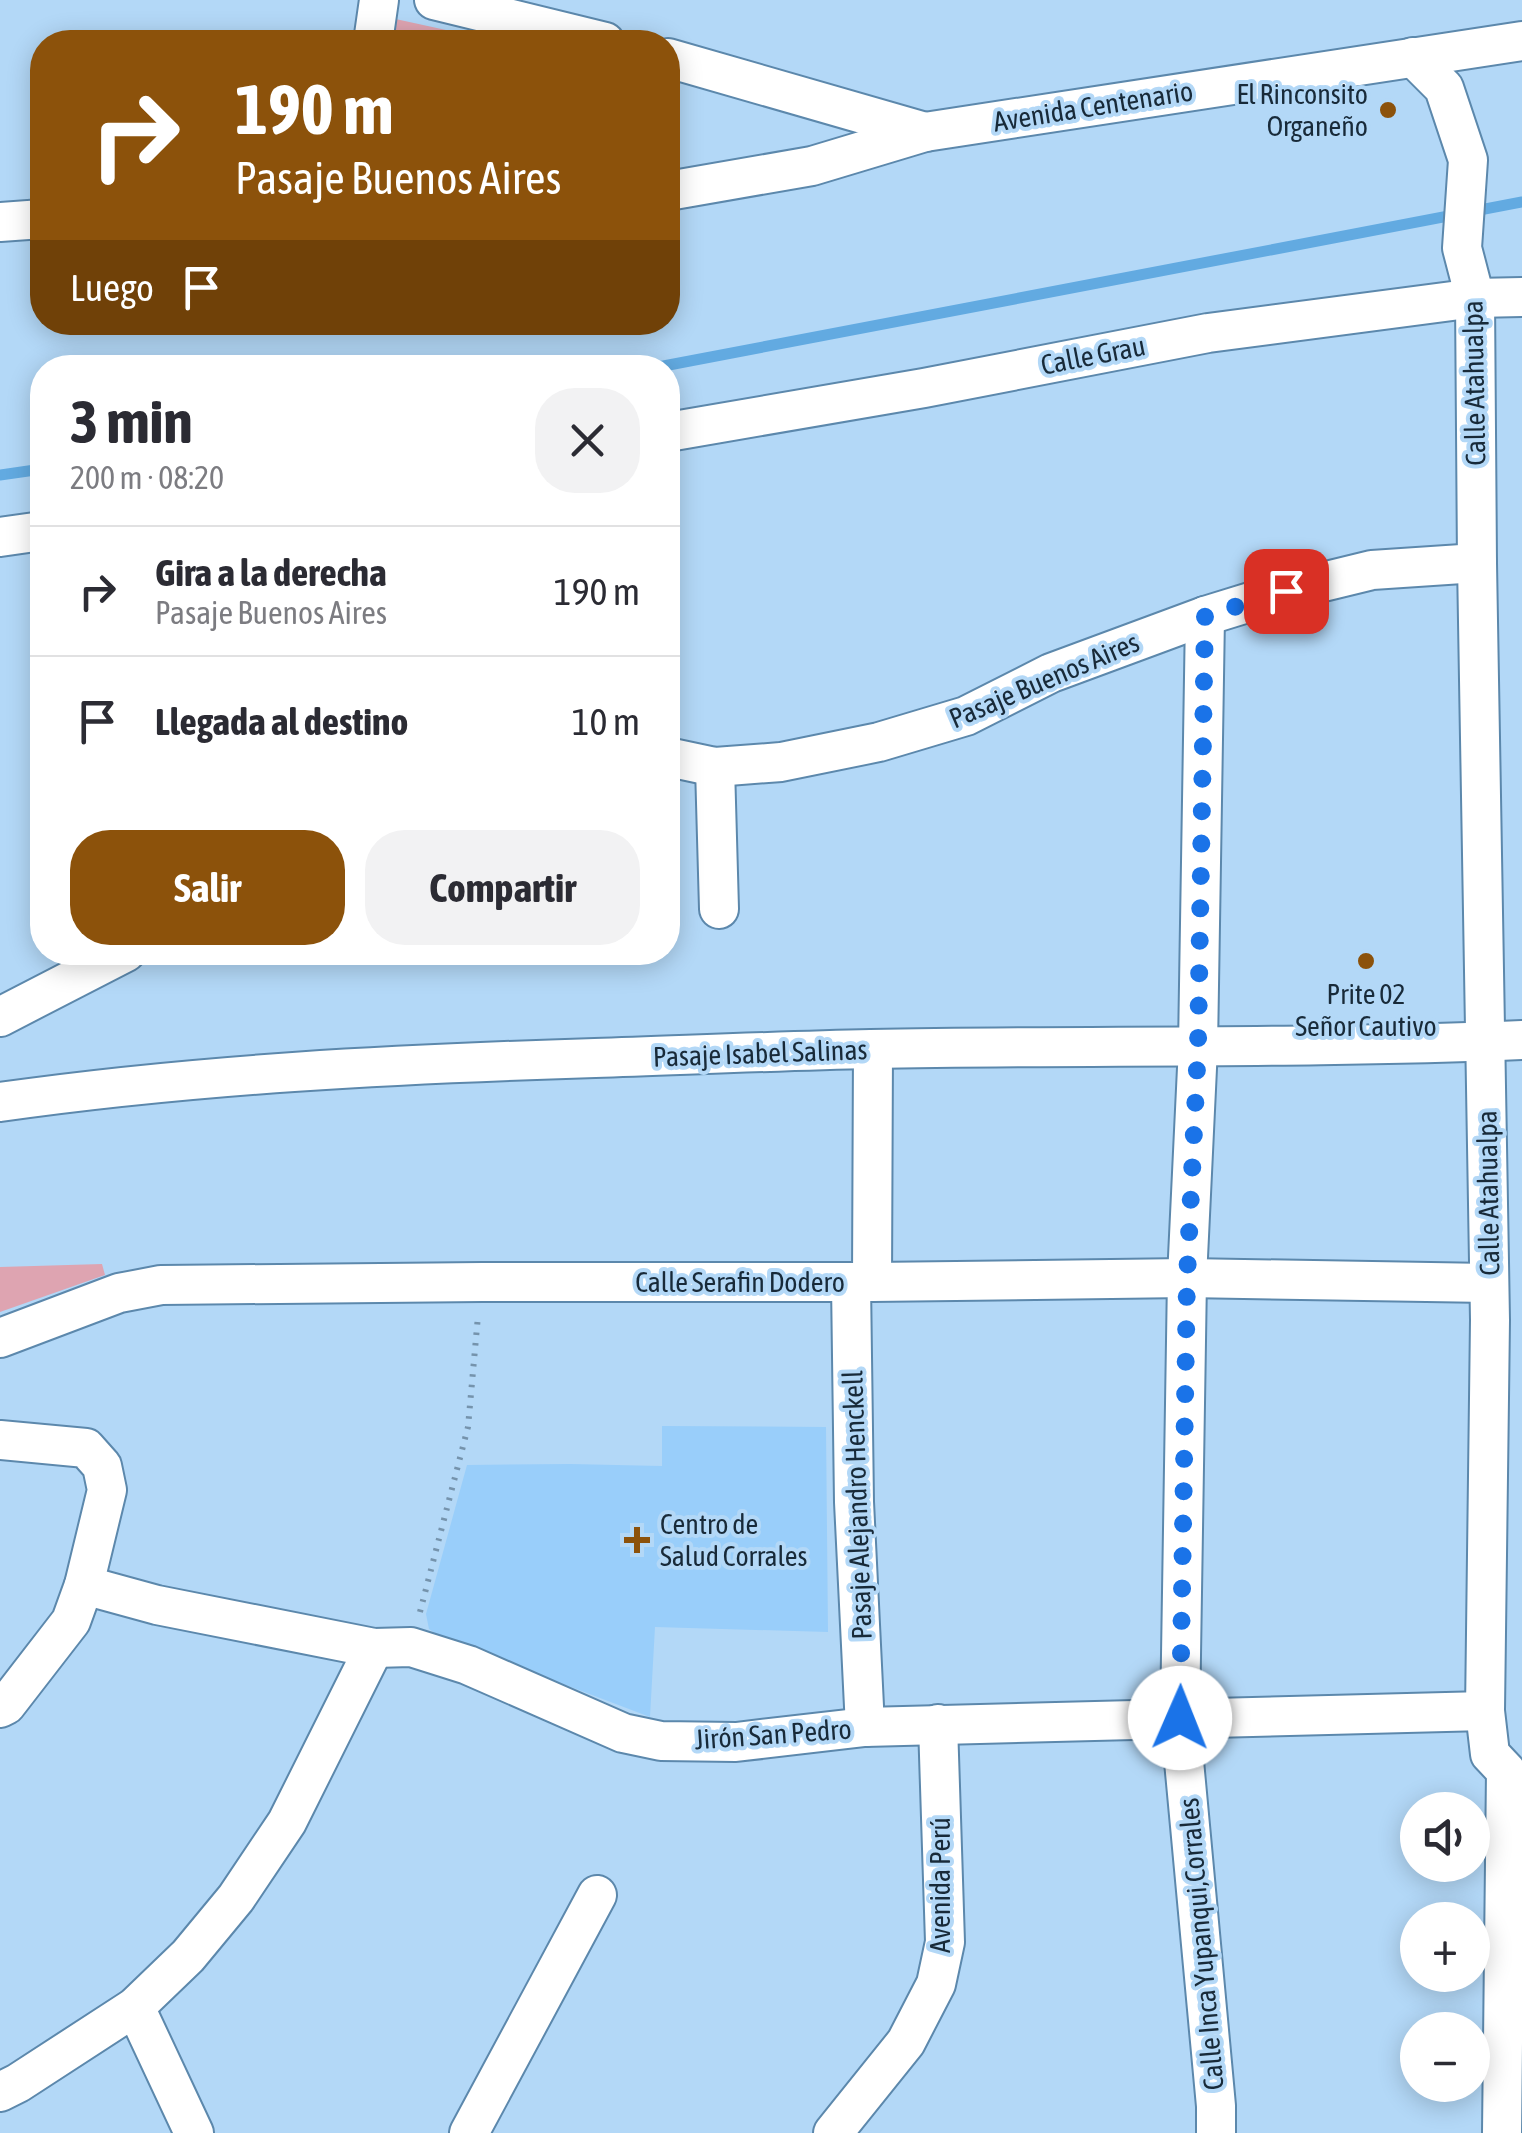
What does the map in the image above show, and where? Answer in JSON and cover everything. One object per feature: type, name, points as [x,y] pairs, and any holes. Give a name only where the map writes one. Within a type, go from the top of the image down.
[{"type":"street","points":[[375,30],[379,0]]},
{"type":"street","points":[[434,0],[522,30]]},
{"type":"street","name":"Avenida Centenario","points":[[680,189],[812,166],[925,132],[1522,41]]},
{"type":"street","name":"Calle Atahualpa","points":[[1413,56],[1444,88],[1468,160],[1462,248],[1475,298],[1476,563],[1504,1040],[1500,1307],[1485,1711],[1490,1754],[1514,1771],[1502,2133]]},
{"type":"street","points":[[680,61],[925,132]]},
{"type":"street","points":[[0,222],[30,221]]},
{"type":"street","name":"Calle Grau","points":[[680,430],[1208,333],[1475,298],[1522,297]]},
{"type":"street","points":[[0,538],[30,533]]},
{"type":"street","name":"Pasaje Buenos Aires","points":[[680,760],[715,767],[781,762],[879,742],[966,716],[1051,673],[1205,616],[1286,591],[1372,570],[1476,563]]},
{"type":"street","name":"Calle Inca Yupanqui,Corrales","points":[[1205,616],[1180,1718],[1216,2133]]},
{"type":"street","points":[[715,767],[719,910]]},
{"type":"street","points":[[0,1017],[101,965]]},
{"type":"street","name":"Pasaje Isabel Salinas","points":[[0,1102],[286,1070],[481,1061],[872,1049],[1504,1040]]},
{"type":"street","name":"Pasaje Alejandro Henckell","points":[[865,1727],[854,1502],[872,1049]]},
{"type":"street","name":"Calle Serafin Dodero","points":[[0,1338],[118,1293],[161,1284],[1187,1278],[1500,1307]]},
{"type":"street","points":[[0,1440],[86,1448],[102,1466],[107,1490],[72,1621],[0,1708]]},
{"type":"street","name":"Jirón San Pedro","points":[[84,1586],[157,1605],[393,1647],[468,1665],[623,1733],[662,1740],[736,1742],[865,1727],[938,1724],[1485,1711]]},
{"type":"street","points":[[0,2092],[135,2007],[188,1956],[267,1853],[393,1647]]},
{"type":"street","name":"Avenida Perú","points":[[833,2133],[906,2042],[936,1984],[945,1942],[938,1724]]},
{"type":"street","points":[[469,2133],[598,1894]]},
{"type":"street","points":[[135,2007],[194,2133]]},
{"type":"path","points":[[393,1647],[468,1427],[482,1282]]},
{"type":"shaded area","points":[[391,18],[446,30],[390,30]]},
{"type":"shaded area","points":[[102,1264],[105,1275],[0,1312],[0,1267]]},
{"type":"shaded area","name":"Centro de Salud Corrales","points":[[662,1426],[826,1427],[828,1632],[655,1627],[650,1717],[442,1638],[429,1629],[426,1614],[467,1465],[662,1466]]},
{"type":"waterway","points":[[680,363],[1522,202]]},
{"type":"waterway","points":[[0,475],[30,471]]},
{"type":"place","name":"El Rinconsito Organeño","points":[[1388,110]]},
{"type":"place","name":"Prite 02 Señor Cautivo","points":[[1366,961]]},
{"type":"place","name":"Centro de Salud Corrales","points":[[637,1540]]},
{"type":"route","points":[[1180,1718],[1205,616],[1286,591]]}]
